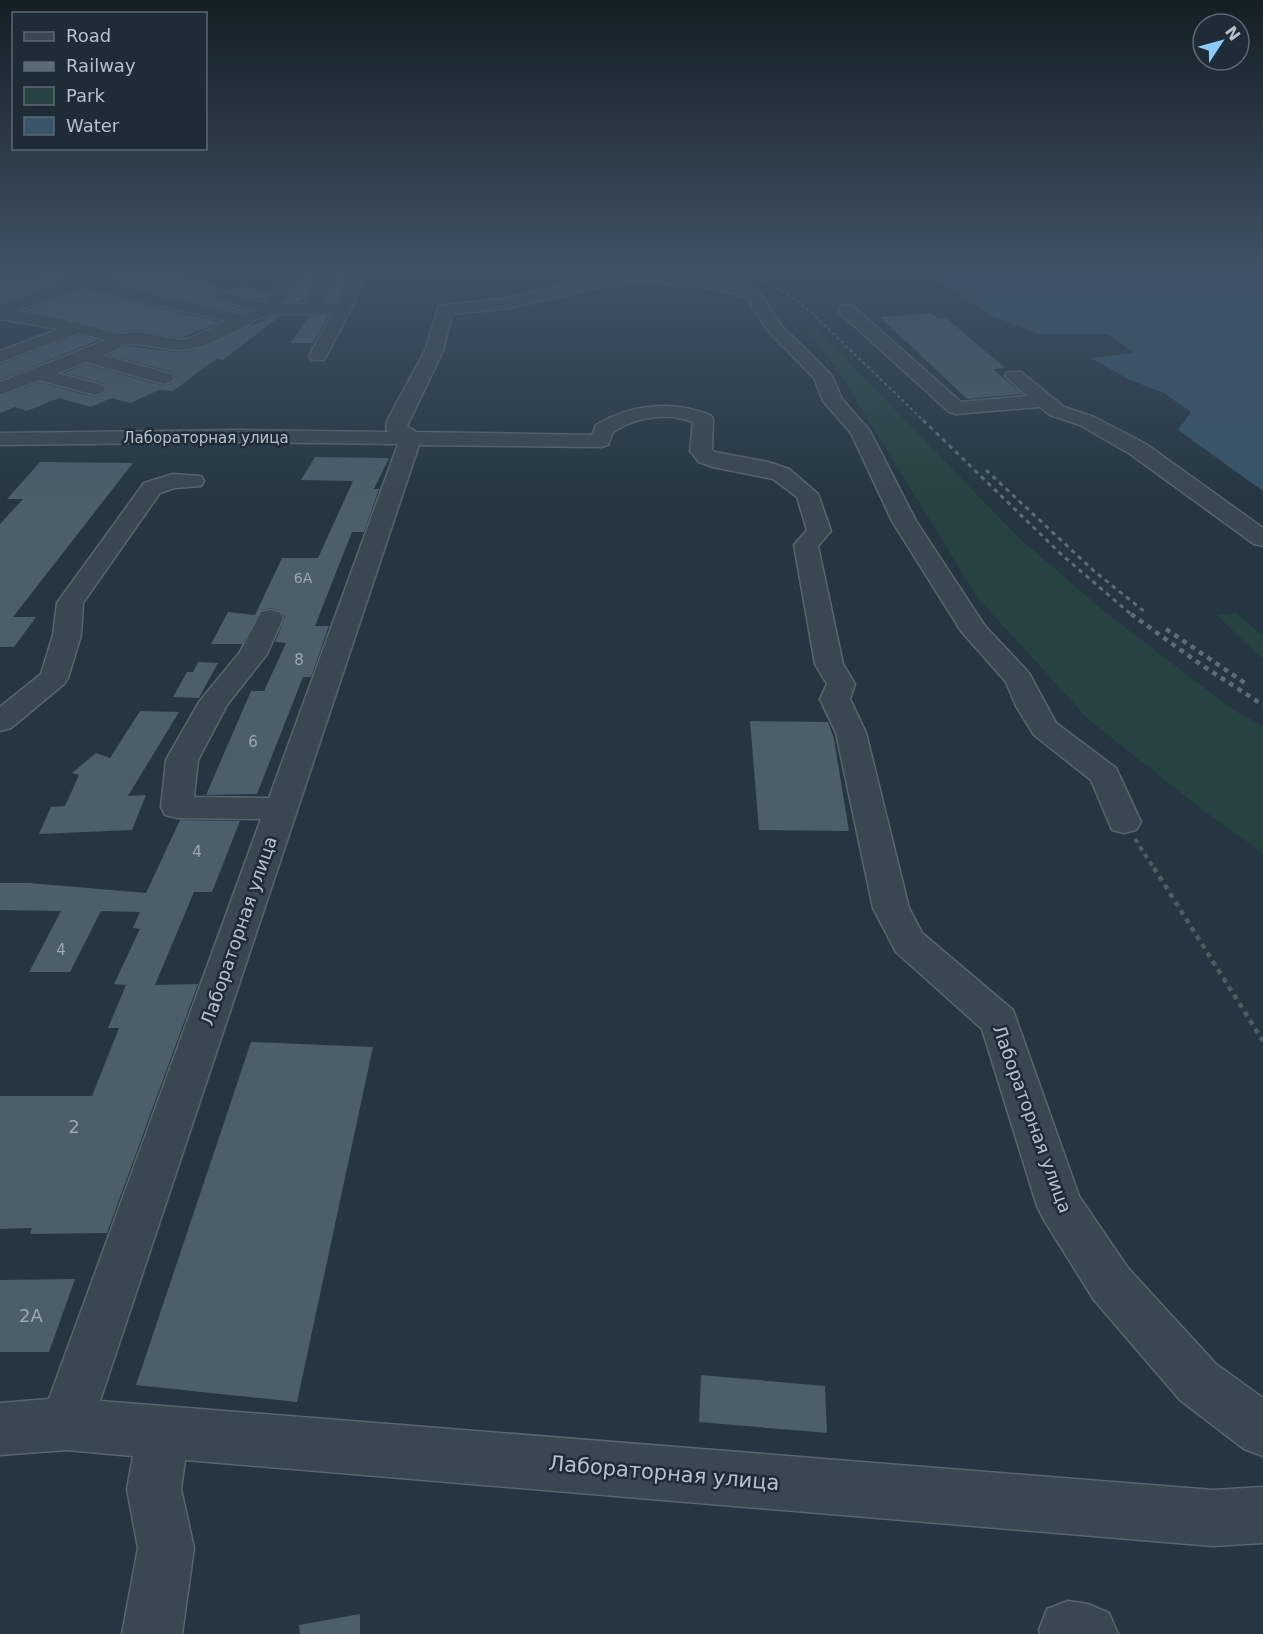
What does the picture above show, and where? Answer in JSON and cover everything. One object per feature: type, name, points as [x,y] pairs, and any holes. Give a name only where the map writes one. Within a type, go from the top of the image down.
[{"type":"street","points":[[0,357],[31,347]]},
{"type":"street","points":[[0,368],[47,347]]},
{"type":"street","points":[[0,389],[106,347]]},
{"type":"street","points":[[318,356],[323,347]]},
{"type":"street","points":[[411,438],[396,428],[398,419],[435,347]]},
{"type":"street","points":[[794,347],[823,376],[833,400],[860,431],[904,521],[975,631],[1019,679],[1045,729],[1105,775],[1124,822]]},
{"type":"street","points":[[888,347],[956,408],[1045,401]]},
{"type":"street","points":[[85,356],[164,378]]},
{"type":"street","points":[[0,368],[37,374],[94,389]]},
{"type":"street","points":[[1014,376],[1056,411],[1087,421],[1114,434],[1263,539]]},
{"type":"street","name":"Лабораторная улица","points":[[0,439],[411,438],[601,441],[603,429],[616,419],[640,413],[672,412],[694,414],[703,419],[701,451],[707,457],[781,474],[807,494],[819,531],[806,545],[829,664],[841,684],[835,699],[851,733],[891,908],[909,942],[999,1021],[1060,1206],[1112,1284],[1198,1382],[1263,1430]]},
{"type":"street","name":"Лабораторная улица","points":[[66,1424],[411,438]]},
{"type":"street","points":[[0,722],[54,678],[67,634],[70,603],[152,488],[172,481],[193,480]]},
{"type":"street","points":[[270,618],[253,654],[214,702],[182,760],[177,807],[282,809]]},
{"type":"street","name":"Лабораторная улица","points":[[0,1429],[66,1424],[1213,1518],[1263,1515]]},
{"type":"street","points":[[152,1634],[166,1548],[154,1489],[163,1432]]},
{"type":"path","points":[[1124,822],[1263,1041]]},
{"type":"green space","points":[[821,347],[834,347],[1019,538],[1106,613],[1235,711],[1263,726],[1263,853],[1204,811],[1089,720],[978,598],[840,374]]},
{"type":"green space","points":[[1236,613],[1263,636],[1263,660],[1217,615]]},
{"type":"water","points":[[1126,347],[1263,347],[1263,491],[1178,430],[1191,412],[1164,393],[1128,379],[1091,358],[1134,353]]},
{"type":"building","points":[[46,347],[81,347],[0,380],[0,364]]},
{"type":"building","points":[[123,347],[175,352],[192,351],[201,347],[240,347],[223,360],[216,359],[173,391],[159,390],[130,403],[111,398],[91,407],[59,398],[27,411],[15,407],[0,413],[0,397],[39,382],[94,397],[103,395],[107,389],[103,383],[64,373],[86,364],[163,386],[172,384],[175,377],[172,372],[109,355]]},
{"type":"building","points":[[912,347],[981,347],[1005,368],[993,369],[1022,394],[967,399]]},
{"type":"building","points":[[315,457],[389,458],[374,489],[379,489],[364,532],[352,532],[315,626],[329,626],[311,677],[303,677],[257,794],[206,795],[251,691],[264,691],[286,643],[275,642],[285,617],[279,610],[270,608],[261,610],[242,644],[211,644],[228,612],[255,615],[282,558],[318,558],[353,481],[301,480]]},
{"type":"building","points":[[40,462],[133,463],[13,617],[36,617],[14,647],[0,647],[0,524],[23,499],[7,499]]},
{"type":"building","points":[[198,662],[218,663],[199,698],[173,697],[187,672],[193,672]]},
{"type":"building","points":[[140,711],[179,712],[128,796],[146,795],[132,830],[39,834],[51,807],[65,806],[79,775],[72,773],[96,753],[110,758]]},
{"type":"building","points":[[750,721],[828,722],[834,739],[849,831],[759,830]]},
{"type":"building","points":[[180,820],[240,821],[212,892],[194,892],[155,985],[198,984],[107,1233],[30,1234],[32,1228],[0,1229],[0,1096],[92,1096],[119,1028],[108,1028],[126,985],[114,984],[140,929],[133,928],[140,912],[101,911],[70,972],[29,972],[61,911],[0,910],[0,883],[29,883],[146,893]]},
{"type":"building","points":[[251,1042],[373,1047],[297,1402],[136,1385]]},
{"type":"building","points":[[75,1279],[49,1352],[0,1352],[0,1280]]},
{"type":"building","points":[[701,1375],[825,1386],[827,1433],[699,1422]]},
{"type":"building","points":[[360,1614],[360,1634],[300,1634],[299,1625]]},
{"type":"railway","points":[[847,347],[924,421]]},
{"type":"railway","points":[[923,420],[1062,555],[1133,616]]},
{"type":"railway","points":[[986,470],[1094,571],[1145,612]]},
{"type":"railway","points":[[1131,614],[1200,664],[1263,705]]},
{"type":"railway","points":[[1166,629],[1245,683]]}]
